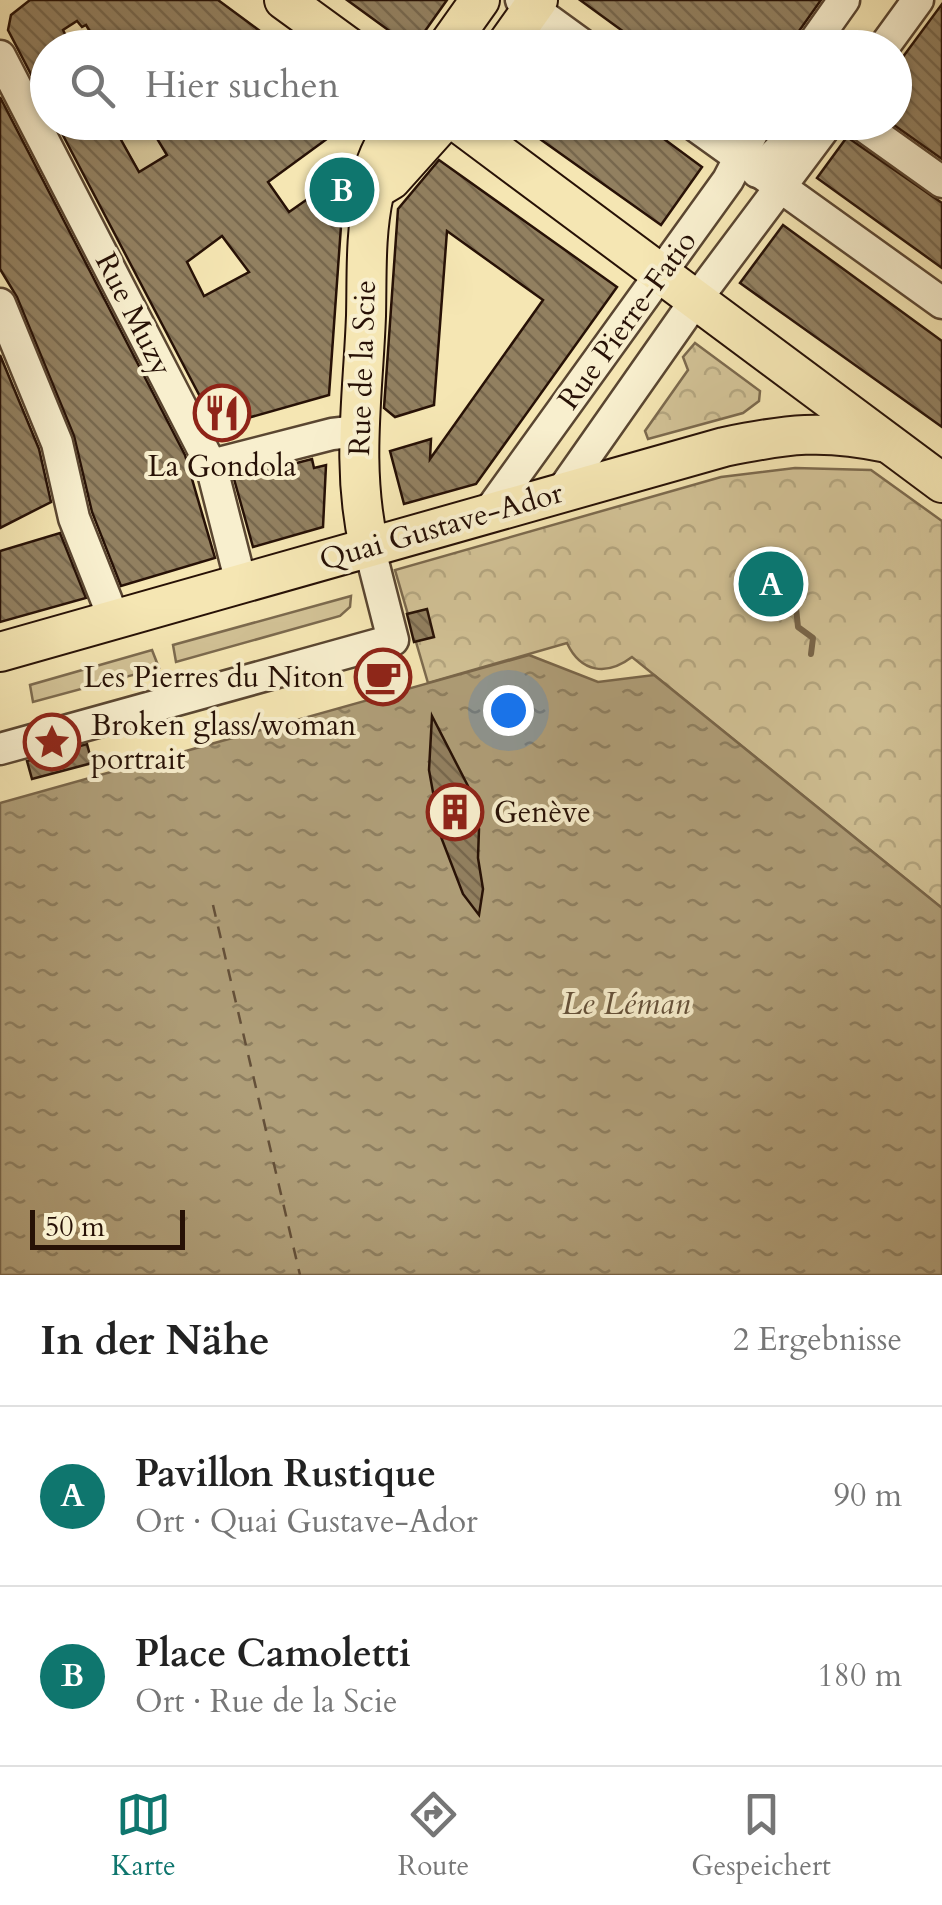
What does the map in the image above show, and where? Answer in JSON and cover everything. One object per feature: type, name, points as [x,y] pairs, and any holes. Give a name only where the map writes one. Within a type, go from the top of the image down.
[{"type":"main road","points":[[284,0],[325,30]]},
{"type":"main road","points":[[459,30],[480,0]]},
{"type":"main road","points":[[514,30],[530,3]]},
{"type":"main road","name":"Rue de la Scie","points":[[369,546],[358,495],[366,244],[369,210],[376,190],[374,167],[388,140]]},
{"type":"main road","points":[[376,190],[391,180],[426,140]]},
{"type":"main road","points":[[481,140],[942,483]]},
{"type":"main road","name":"Quai Gustave-Ador","points":[[0,652],[724,447],[798,433],[834,432],[887,443]]},
{"type":"street","points":[[823,30],[844,0]]},
{"type":"street","points":[[848,30],[869,0]]},
{"type":"street","points":[[873,30],[894,0]]},
{"type":"street","points":[[896,30],[918,0]]},
{"type":"street","points":[[530,3],[564,30]]},
{"type":"street","name":"Rue Muzy","points":[[0,56],[30,114]]},
{"type":"street","name":"Rue Muzy","points":[[43,140],[211,464],[240,583]]},
{"type":"street","points":[[714,140],[942,304]]},
{"type":"street","name":"Rue Pierre-Fatio","points":[[561,492],[695,301],[759,173],[758,140]]},
{"type":"street","points":[[759,173],[774,140]]},
{"type":"street","points":[[759,173],[791,140]]},
{"type":"street","name":"Rue Pierre-Fatio","points":[[488,513],[661,274],[759,173],[804,140]]},
{"type":"street","points":[[883,140],[942,182]]},
{"type":"street","points":[[0,304],[57,443],[76,522],[114,619]]},
{"type":"street","points":[[211,464],[358,431]]},
{"type":"street","points":[[0,749],[392,640],[369,546]]},
{"type":"green space","points":[[121,140],[159,140],[167,155],[144,181]]},
{"type":"green space","points":[[695,343],[760,391],[759,401],[743,413],[648,439],[645,431],[688,370],[683,357]]},
{"type":"green space","points":[[795,468],[871,470],[942,521],[942,908],[632,657],[613,667],[595,668],[580,661],[567,643],[428,683],[395,570],[721,477]]},
{"type":"green space","points":[[351,596],[350,607],[340,616],[176,662],[173,645]]},
{"type":"green space","points":[[152,650],[159,668],[33,702],[30,685]]},
{"type":"water","name":"Le Léman","points":[[529,655],[598,682],[654,675],[942,908],[942,1275],[0,1275],[0,803]]},
{"type":"building","points":[[30,0],[218,0],[259,30],[89,30],[77,21],[63,30],[30,30],[30,72],[8,30],[11,15]]},
{"type":"building","points":[[347,0],[447,0],[426,30],[388,30]]},
{"type":"building","points":[[580,0],[821,0],[800,30],[621,30]]},
{"type":"building","points":[[942,4],[942,159],[912,138],[912,45]]},
{"type":"building","points":[[0,97],[185,455],[215,558],[121,586],[92,512],[74,436],[17,297],[0,269]]},
{"type":"building","points":[[65,140],[121,140],[139,172],[167,155],[158,140],[325,140],[268,182],[289,212],[309,198],[323,200],[341,226],[329,395],[216,427]],"holes":[[[222,236],[249,272],[204,296],[187,262]]]},
{"type":"building","points":[[541,140],[665,140],[702,167],[661,225]]},
{"type":"building","points":[[845,140],[851,140],[942,203],[942,268],[817,178]]},
{"type":"building","points":[[439,160],[617,287],[476,484],[404,504],[390,451],[431,439],[430,459],[543,300],[447,231],[434,405],[395,417],[384,408],[398,209]]},
{"type":"building","points":[[783,225],[942,341],[942,427],[740,283]]},
{"type":"building","points":[[0,355],[39,449],[51,502],[0,528]]},
{"type":"building","points":[[312,459],[314,468],[326,465],[323,527],[253,547],[234,479]]},
{"type":"building","points":[[60,533],[86,598],[0,622],[0,551]]},
{"type":"building","points":[[427,609],[434,637],[414,642],[407,614]]},
{"type":"building","name":"Genève","points":[[432,716],[469,788],[479,829],[483,889],[479,915],[463,894],[441,837],[429,770]]},
{"type":"building","points":[[87,744],[92,763],[32,779],[27,761]]},
{"type":"waterway","points":[[781,593],[796,608],[798,627],[813,638],[811,654]]},
{"type":"ferry route","points":[[213,905],[300,1275]]},
{"type":"place","name":"Place Camoletti","points":[[342,190]]},
{"type":"place","name":"La Gondola","points":[[222,413]]},
{"type":"place","name":"Pavillon Rustique","points":[[771,584]]},
{"type":"place","name":"Les Pierres du Niton","points":[[383,677]]},
{"type":"place","name":"Broken glass/woman portrait","points":[[52,742]]},
{"type":"place","name":"Genève","points":[[455,812]]}]
